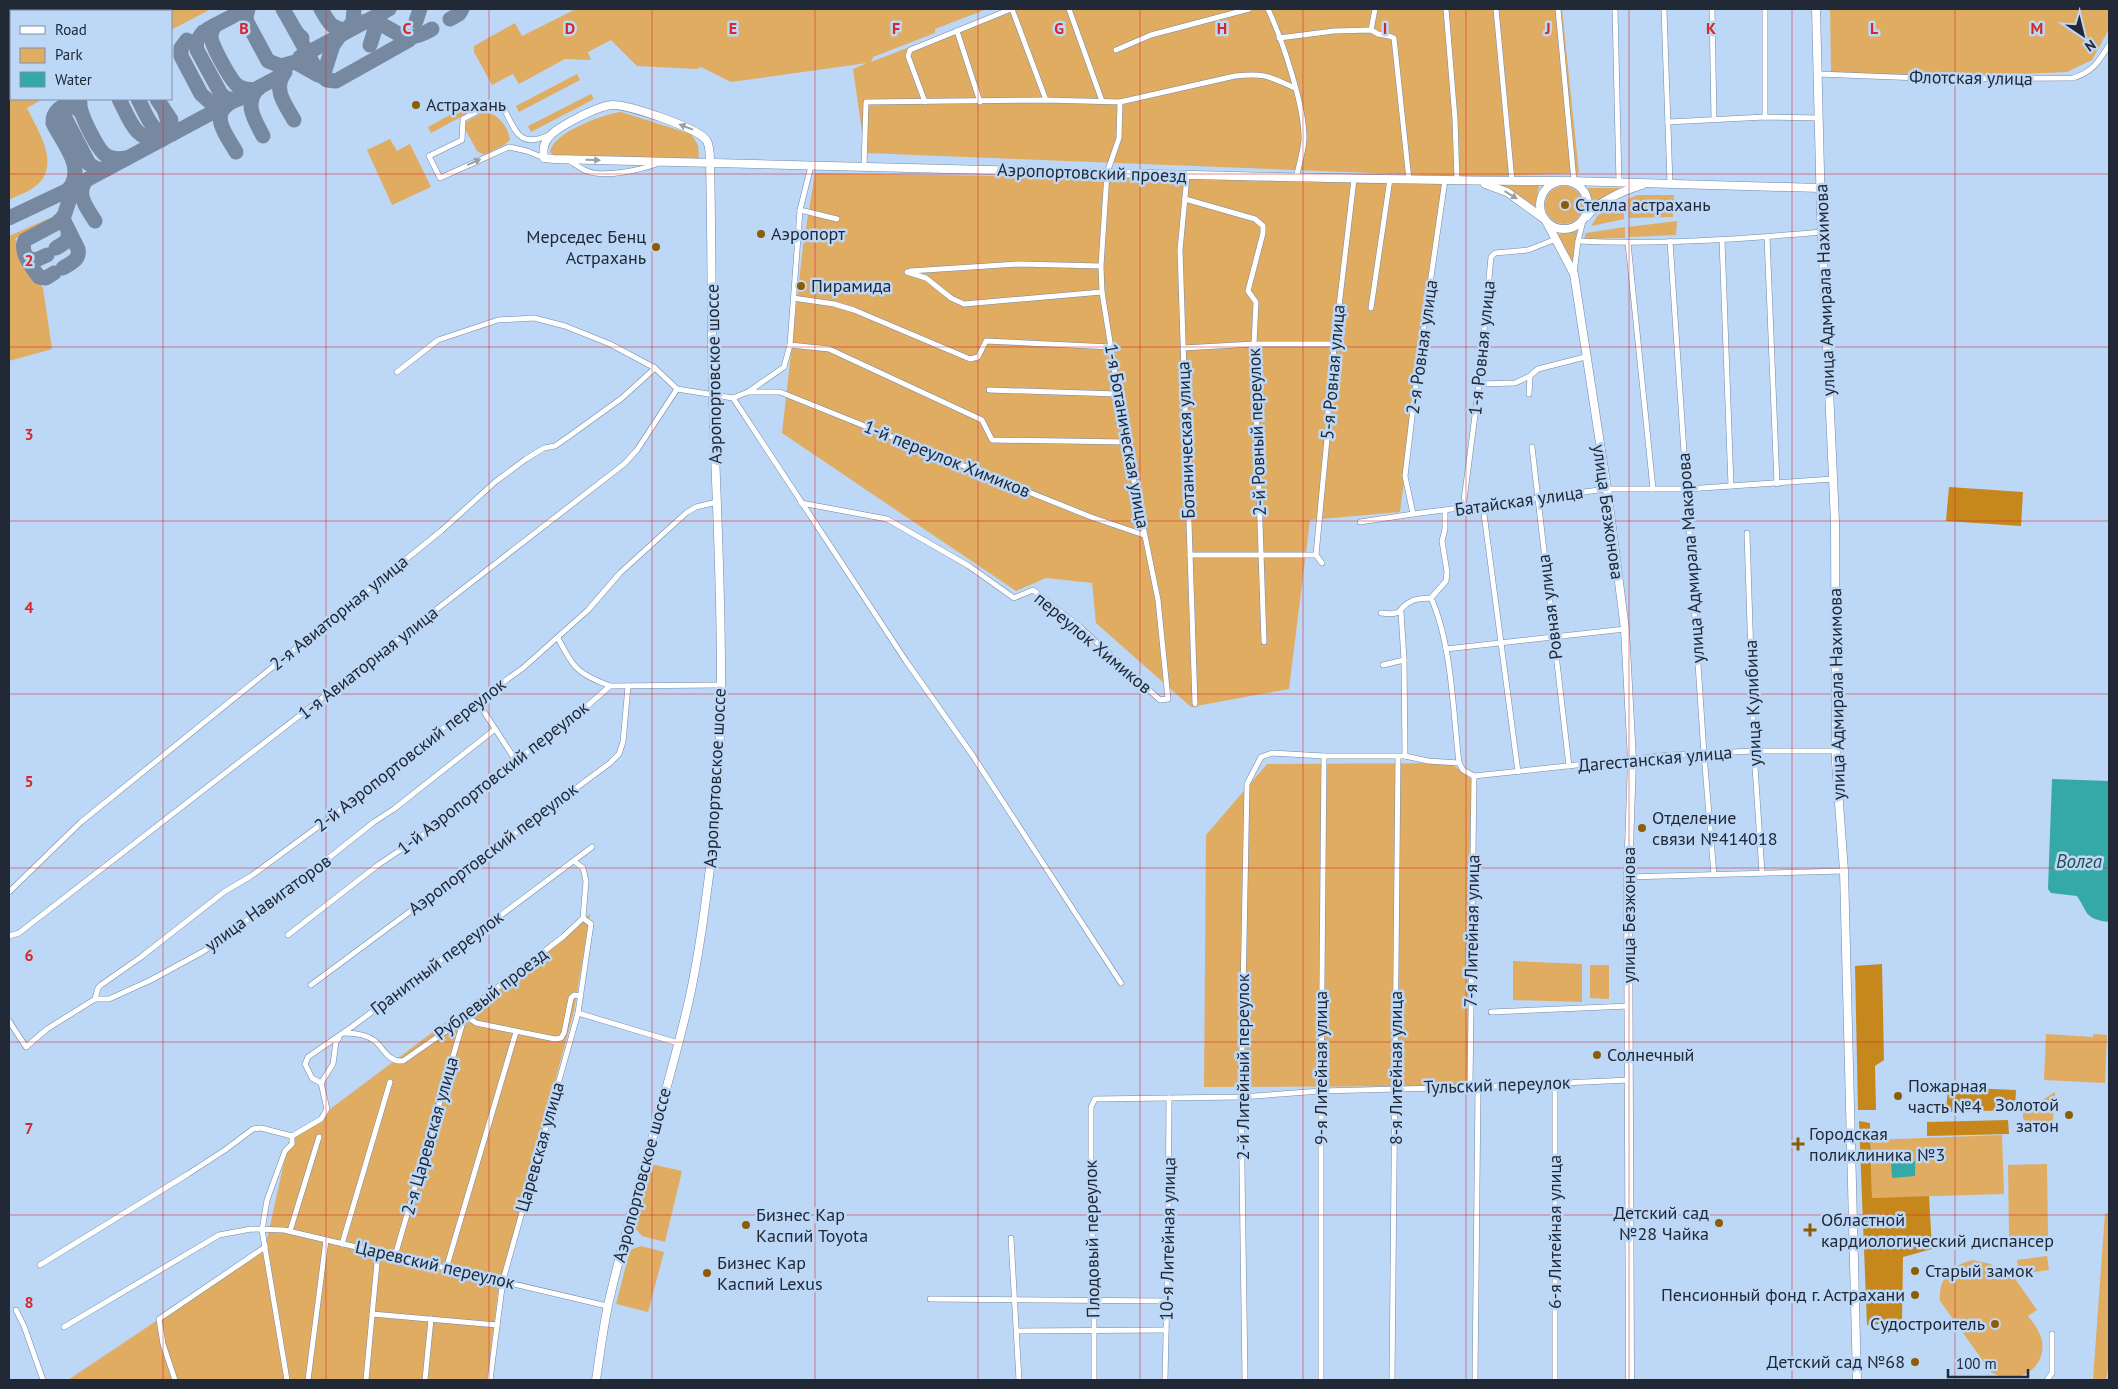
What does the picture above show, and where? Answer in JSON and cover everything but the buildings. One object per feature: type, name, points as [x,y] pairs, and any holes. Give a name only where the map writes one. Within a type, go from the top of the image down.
[{"type":"main road","name":"улица Адмирала Нахимова","points":[[1816,9],[1820,188],[1835,522],[1836,751],[1844,871],[1858,1380]]},
{"type":"main road","name":"Аэропортовское шоссе","points":[[555,132],[599,108],[614,105],[620,106],[674,122],[699,132],[708,146],[710,164],[720,685],[717,800],[708,887],[695,974],[678,1043],[624,1237],[608,1306],[596,1380]]},
{"type":"main road","points":[[544,158],[546,141],[555,132]]},
{"type":"main road","name":"Аэропортовский проезд","points":[[544,158],[1187,176],[1559,181]]},
{"type":"main road","points":[[1473,181],[1507,192],[1560,229],[1570,229],[1584,220],[1596,207],[1608,199],[1649,184]]},
{"type":"main road","points":[[1545,220],[1540,201],[1550,185],[1559,181],[1820,188]]},
{"type":"main road","points":[[1571,181],[1584,191],[1588,200],[1588,209],[1584,220]]},
{"type":"main road","name":"улица Безжонова","points":[[1545,220],[1574,274],[1585,357],[1607,489],[1625,629],[1632,760],[1628,876],[1630,1380]]},
{"type":"street","points":[[925,102],[908,56],[911,48],[1011,9],[1046,100]]},
{"type":"street","points":[[1069,9],[1102,101]]},
{"type":"street","points":[[1116,50],[1150,35],[1249,9]]},
{"type":"street","points":[[1268,9],[1295,88],[1304,140],[1296,178]]},
{"type":"street","points":[[1372,30],[1375,9]]},
{"type":"street","points":[[1446,9],[1455,119],[1457,181]]},
{"type":"street","points":[[1496,9],[1512,181]]},
{"type":"street","points":[[1558,9],[1571,181]]},
{"type":"street","points":[[1615,9],[1619,183]]},
{"type":"street","points":[[1664,9],[1670,184]]},
{"type":"street","points":[[1712,9],[1714,119]]},
{"type":"street","points":[[1764,117],[1765,9]]},
{"type":"street","points":[[1279,38],[1334,31],[1372,30],[1378,34],[1391,36],[1395,40],[1409,180]]},
{"type":"street","points":[[957,31],[980,102]]},
{"type":"street","name":"Флотская улица","points":[[1818,74],[1945,78],[2073,78],[2091,70],[2097,65],[2109,45]]},
{"type":"street","points":[[864,167],[866,102],[1046,100],[1120,102],[1235,76],[1252,75],[1268,76],[1295,88]]},
{"type":"street","name":"1-я Ботаническая улица","points":[[1120,102],[1119,138],[1107,173],[1102,292],[1126,442],[1158,600],[1168,699]]},
{"type":"street","points":[[544,158],[527,151],[509,147],[440,178],[429,156],[462,140],[463,119],[480,110],[501,104],[520,137],[527,141],[535,141],[555,132]]},
{"type":"street","points":[[1668,122],[1764,117],[1819,118]]},
{"type":"street","points":[[568,159],[592,172],[632,172],[664,162]]},
{"type":"street","points":[[397,372],[438,340],[498,320],[534,318],[566,326],[610,344],[655,368],[677,389],[733,398],[748,392],[784,367],[790,345],[800,210],[810,166]]},
{"type":"street","name":"Ботаническая улица","points":[[1187,176],[1180,250],[1195,704]]},
{"type":"street","name":"5-я Ровная улица","points":[[1316,555],[1328,428],[1328,400],[1354,179]]},
{"type":"street","points":[[1371,308],[1390,179]]},
{"type":"street","name":"2-я Ровная улица","points":[[1413,514],[1405,476],[1444,180]]},
{"type":"street","name":"2-й Ровный переулок","points":[[1185,200],[1255,219],[1263,226],[1248,291],[1256,302],[1254,344],[1264,642]]},
{"type":"street","points":[[800,210],[837,219]]},
{"type":"street","points":[[1574,274],[1578,241],[1584,220]]},
{"type":"street","points":[[1578,241],[1628,243],[1722,240],[1822,232]]},
{"type":"street","points":[[1767,237],[1777,484]]},
{"type":"street","name":"1-я Ровная улица","points":[[1463,508],[1479,384],[1492,256],[1495,253],[1528,250],[1556,239]]},
{"type":"street","points":[[1722,240],[1731,486]]},
{"type":"street","name":"улица Адмирала Макарова","points":[[1670,241],[1704,754],[1714,875]]},
{"type":"street","points":[[1628,243],[1653,489]]},
{"type":"street","points":[[1102,266],[1019,264],[907,272],[926,278],[951,298],[964,304],[1102,292]]},
{"type":"street","points":[[793,298],[834,304],[854,310],[970,359],[978,357],[986,341],[1112,347]]},
{"type":"street","points":[[1183,348],[1254,344],[1334,344]]},
{"type":"street","points":[[790,345],[829,349],[982,420],[992,440],[1126,442]]},
{"type":"street","points":[[1479,384],[1515,383],[1530,376],[1538,369],[1585,357]]},
{"type":"street","name":"2-я Авиаторная улица","points":[[9,892],[81,822],[433,536],[495,482],[538,452],[555,446],[622,398],[655,368]]},
{"type":"street","points":[[1529,394],[1530,376]]},
{"type":"street","name":"1-я Авиаторная улица","points":[[9,936],[19,933],[624,464],[637,450],[677,389]]},
{"type":"street","points":[[989,390],[1118,394]]},
{"type":"street","name":"1-й переулок Химиков","points":[[748,392],[780,392],[1090,517],[1144,535]]},
{"type":"street","points":[[733,398],[906,661],[973,756],[1121,983]]},
{"type":"street","name":"Ровная улица","points":[[1532,447],[1569,766]]},
{"type":"street","name":"Батайская улица","points":[[1360,522],[1607,489],[1687,489],[1833,480]]},
{"type":"street","name":"2-й Аэропортовский переулок","points":[[95,999],[98,988],[101,985],[141,957],[224,892],[251,876],[334,816],[477,701],[523,668],[588,610],[620,573],[686,513],[696,507],[717,502]]},
{"type":"street","name":"переулок Химиков","points":[[801,502],[887,519],[968,566],[1014,598],[1033,590],[1080,627],[1160,700],[1168,699]]},
{"type":"street","points":[[1483,506],[1518,772]]},
{"type":"street","points":[[1380,613],[1394,614],[1400,612],[1409,602],[1432,598],[1446,581],[1447,572],[1442,541],[1446,511]]},
{"type":"street","name":"улица Кулибина","points":[[1747,533],[1754,751],[1762,873]]},
{"type":"street","points":[[1190,555],[1316,555],[1322,563]]},
{"type":"street","points":[[1432,598],[1440,616],[1446,649],[1459,763],[1463,770],[1474,776]]},
{"type":"street","points":[[1400,612],[1404,660],[1405,756]]},
{"type":"street","points":[[1446,649],[1625,629]]},
{"type":"street","points":[[558,638],[571,663],[588,678],[610,686],[720,685]]},
{"type":"street","points":[[1383,665],[1404,660]]},
{"type":"street","name":"1-й Аэропортовский переулок","points":[[288,935],[378,865],[439,824],[610,686]]},
{"type":"street","name":"Аэропортовский переулок","points":[[311,985],[610,763],[619,754],[623,742],[628,686]]},
{"type":"street","points":[[477,701],[494,730],[516,761]]},
{"type":"street","name":"улица Навигаторов","points":[[9,1020],[26,1047],[47,1029],[95,999],[109,999],[151,980],[204,950],[294,885],[494,730]]},
{"type":"street","name":"Дагестанская улица","points":[[1474,776],[1669,755],[1754,751],[1836,751]]},
{"type":"street","name":"2-й Литейный переулок","points":[[1245,1380],[1241,1097],[1247,784],[1262,757],[1272,753],[1324,756]]},
{"type":"street","points":[[1324,756],[1405,756],[1428,761],[1459,763]]},
{"type":"street","name":"9-я Литейная улица","points":[[1322,1380],[1321,1091],[1324,756]]},
{"type":"street","name":"8-я Литейная улица","points":[[1392,1380],[1398,757]]},
{"type":"street","name":"7-я Литейная улица","points":[[1470,1086],[1474,776]]},
{"type":"street","name":"Гранитный переулок","points":[[321,1083],[312,1078],[305,1064],[308,1057],[592,848]]},
{"type":"street","points":[[574,861],[584,868],[586,880],[583,918]]},
{"type":"street","points":[[1628,876],[1844,871]]},
{"type":"street","name":"Царевская улица","points":[[490,1380],[503,1280],[578,1013],[592,924],[583,918]]},
{"type":"street","name":"Рублевый проезд","points":[[343,1033],[361,1034],[374,1041],[396,1062],[403,1062],[446,1031],[489,994],[564,936],[583,918]]},
{"type":"street","points":[[465,1015],[476,1022],[555,1039],[561,1038],[564,1033],[570,998],[574,995],[581,996]]},
{"type":"street","points":[[1491,1012],[1629,1006]]},
{"type":"street","points":[[578,1013],[678,1043]]},
{"type":"street","name":"2-я Царевская улица","points":[[395,1256],[465,1015]]},
{"type":"street","points":[[446,1269],[516,1032]]},
{"type":"street","points":[[40,1264],[188,1174],[225,1150],[252,1128],[261,1128],[292,1136],[321,1119],[327,1108],[321,1083],[333,1064],[336,1042],[343,1033]]},
{"type":"street","name":"Тульский переулок","points":[[1095,1099],[1241,1097],[1321,1091],[1478,1087],[1629,1080]]},
{"type":"street","points":[[342,1244],[390,1082]]},
{"type":"street","name":"6-я Литейная улица","points":[[1555,1084],[1555,1380]]},
{"type":"street","points":[[1476,1380],[1478,1087]]},
{"type":"street","name":"10-я Литейная улица","points":[[1165,1380],[1169,1098]]},
{"type":"street","name":"Плодовый переулок","points":[[1094,1380],[1094,1240],[1091,1232],[1091,1116],[1092,1103],[1095,1099]]},
{"type":"street","points":[[286,1380],[262,1230],[267,1200],[285,1151],[292,1144],[292,1136]]},
{"type":"street","points":[[290,1231],[319,1137]]},
{"type":"street","name":"Царевский переулок","points":[[64,1327],[219,1235],[239,1230],[290,1231],[608,1306]]},
{"type":"street","points":[[1011,1238],[1019,1380]]},
{"type":"street","points":[[308,1380],[326,1240]]},
{"type":"street","points":[[175,1380],[163,1344],[159,1319],[265,1248],[264,1245]]},
{"type":"street","points":[[366,1380],[378,1252]]},
{"type":"street","points":[[930,1299],[1167,1301]]},
{"type":"street","points":[[16,1310],[24,1326],[43,1380]]},
{"type":"street","points":[[372,1314],[497,1325]]},
{"type":"street","points":[[425,1380],[431,1319]]},
{"type":"street","points":[[1017,1331],[1166,1330]]},
{"type":"street","points":[[2047,1380],[2052,1373],[2052,1334]]},
{"type":"green space","points":[[9,9],[211,9],[172,29],[172,10],[10,10],[10,100],[41,100],[27,108],[42,140],[48,162],[46,172],[40,182],[30,190],[9,200]]},
{"type":"green space","points":[[576,9],[987,9],[935,29],[935,33],[873,57],[871,62],[1007,9],[1562,9],[1579,173],[1475,177],[865,153],[853,69],[867,63],[731,82],[701,67],[697,69],[637,66],[611,40],[588,52],[591,60],[565,59],[519,84],[513,74],[492,85],[474,52],[474,46],[515,23],[522,36]]},
{"type":"green space","points":[[1830,9],[2109,9],[2109,29],[2092,60],[2067,72],[1950,77],[1831,72]]},
{"type":"green space","points":[[577,74],[580,80],[519,112],[516,106]]},
{"type":"green space","points":[[591,94],[594,99],[531,132],[528,126]]},
{"type":"green space","points":[[466,106],[470,112],[431,133],[428,127]]},
{"type":"green space","points":[[487,112],[496,116],[503,123],[510,140],[484,155],[477,151],[464,127],[466,122]]},
{"type":"green space","points":[[621,112],[691,134],[698,145],[699,159],[555,156],[550,152],[559,138],[569,132],[603,116]]},
{"type":"green space","points":[[390,139],[397,151],[410,144],[431,187],[392,205],[367,150]]},
{"type":"green space","points":[[815,173],[1443,183],[1400,512],[1310,520],[1289,689],[1191,707],[1096,623],[1092,583],[1046,578],[1016,591],[782,433],[803,246]]},
{"type":"green space","points":[[1502,185],[1539,186],[1535,207],[1502,187]]},
{"type":"green space","points":[[1564,186],[1577,192],[1583,205],[1577,218],[1564,224],[1551,218],[1545,205],[1551,192]]},
{"type":"green space","points":[[1588,188],[1625,188],[1593,205]]},
{"type":"green space","points":[[1638,195],[1674,195],[1673,217],[1629,218],[1628,199]]},
{"type":"green space","points":[[1624,202],[1624,219],[1591,226],[1598,215]]},
{"type":"green space","points":[[52,217],[15,239],[43,288],[52,349],[9,361],[9,236]]},
{"type":"green space","points":[[1677,221],[1676,235],[1629,237],[1628,227]]},
{"type":"green space","points":[[1625,227],[1625,238],[1584,239],[1586,233]]},
{"type":"green space","points":[[1577,231],[1573,260],[1571,261],[1558,234]]},
{"type":"green space","points":[[1451,763],[1472,780],[1467,935],[1470,1086],[1204,1087],[1206,835],[1267,764]]},
{"type":"green space","points":[[590,914],[574,1011],[498,1292],[487,1380],[68,1380],[265,1248],[289,1140]]},
{"type":"green space","points":[[1513,961],[1582,964],[1582,1002],[1513,1000]]},
{"type":"green space","points":[[1590,965],[1609,965],[1609,999],[1590,998]]},
{"type":"green space","points":[[2046,1034],[2093,1037],[2093,1034],[2107,1035],[2105,1083],[2044,1080]]},
{"type":"green space","points":[[2055,1092],[2052,1134],[2023,1119],[2023,1112]]},
{"type":"green space","points":[[2002,1135],[2004,1194],[1872,1198],[1871,1140]]},
{"type":"green space","points":[[651,1164],[682,1171],[665,1242],[642,1236],[635,1228]]},
{"type":"green space","points":[[2047,1164],[2048,1236],[2009,1236],[2008,1165]]},
{"type":"green space","points":[[2105,1213],[2109,1214],[2109,1364],[2106,1380],[2093,1380]]},
{"type":"green space","points":[[641,1246],[664,1252],[648,1312],[616,1304],[630,1250]]},
{"type":"green space","points":[[2047,1256],[2049,1270],[2019,1274],[2017,1260]]},
{"type":"green space","name":"Судостроитель","points":[[1973,1260],[1991,1264],[1999,1273],[2007,1267],[2037,1310],[2028,1316],[2040,1334],[2042,1351],[2034,1368],[2027,1373],[2009,1378],[1991,1372],[1940,1301],[1941,1286],[1948,1274],[1959,1265]]},
{"type":"shaded area","points":[[1949,487],[2023,492],[2021,526],[1946,521]]},
{"type":"shaded area","points":[[1882,964],[1884,1060],[1875,1066],[1876,1110],[1858,1110],[1855,966]]},
{"type":"shaded area","points":[[1948,1087],[2016,1090],[2015,1110],[1946,1112]]},
{"type":"shaded area","points":[[2008,1120],[2009,1134],[1927,1136],[1927,1122]]},
{"type":"shaded area","points":[[1859,1121],[1870,1123],[1872,1198],[1929,1196],[1932,1249],[1903,1257],[1902,1322],[1867,1325]]},
{"type":"water","name":"Волга","points":[[2052,779],[2109,781],[2109,922],[2091,917],[2077,896],[2051,893],[2048,889]]},
{"type":"water","points":[[1915,1161],[1915,1176],[1892,1178],[1891,1162]]},
{"type":"taxiway","points":[[208,29],[246,9]]},
{"type":"taxiway","points":[[248,9],[247,22],[268,61],[281,66],[295,62],[318,75]]},
{"type":"taxiway","points":[[283,9],[296,32],[302,38]]},
{"type":"taxiway","points":[[321,9],[332,25],[339,29],[350,29]]},
{"type":"taxiway","points":[[345,32],[353,22],[354,9]]},
{"type":"taxiway","points":[[300,57],[389,9]]},
{"type":"taxiway","points":[[416,21],[420,9]]},
{"type":"taxiway","points":[[450,19],[459,14],[462,9]]},
{"type":"taxiway","points":[[370,45],[381,15]]},
{"type":"taxiway","points":[[362,22],[381,24],[395,32],[410,37],[420,35],[432,29]]},
{"type":"taxiway","points":[[215,25],[211,33],[212,41],[226,70],[238,86],[258,89]]},
{"type":"taxiway","points":[[203,32],[196,42],[197,50],[221,94],[227,99],[239,99]]},
{"type":"taxiway","points":[[296,32],[318,73],[327,80],[336,81],[409,40],[410,37]]},
{"type":"taxiway","points":[[325,70],[333,45],[341,34]]},
{"type":"taxiway","points":[[187,40],[181,48],[181,56],[201,94],[211,103],[226,106]]},
{"type":"taxiway","points":[[285,72],[281,78],[281,96],[294,120]]},
{"type":"taxiway","points":[[9,218],[64,192],[282,75]]},
{"type":"taxiway","points":[[257,89],[253,95],[251,107],[263,136]]},
{"type":"taxiway","points":[[68,190],[75,174],[74,165],[53,123],[53,118],[60,108],[74,100]]},
{"type":"taxiway","points":[[120,100],[134,127],[139,133],[152,140],[161,140],[165,134],[168,127],[165,113]]},
{"type":"taxiway","points":[[138,100],[150,123],[159,132],[172,134]]},
{"type":"taxiway","points":[[158,100],[171,120]]},
{"type":"taxiway","points":[[80,103],[86,123],[103,153],[112,158],[127,158]]},
{"type":"taxiway","points":[[81,112],[75,107],[65,105],[63,114],[89,164],[97,169],[107,169]]},
{"type":"taxiway","points":[[226,106],[220,116],[221,122],[236,152]]},
{"type":"taxiway","points":[[86,180],[82,190],[83,201],[95,221]]},
{"type":"taxiway","points":[[63,268],[78,256],[78,249],[63,219],[72,192],[78,185]]},
{"type":"taxiway","points":[[54,273],[46,278],[39,277],[27,259],[24,244],[25,240],[57,223],[63,217]]},
{"type":"taxiway","points":[[56,248],[68,238],[67,228]]},
{"type":"taxiway","points":[[27,258],[36,260],[47,255]]},
{"type":"place","name":"Астрахань","points":[[416,105]]},
{"type":"place","name":"Стелла астрахань","points":[[1565,205]]},
{"type":"place","name":"Аэропорт","points":[[761,234]]},
{"type":"place","name":"Мерседес Бенц Астрахань","points":[[656,247]]},
{"type":"place","name":"Пирамида","points":[[801,286]]},
{"type":"place","name":"Отделение связи №414018","points":[[1642,828]]},
{"type":"place","name":"Солнечный","points":[[1597,1055]]},
{"type":"place","name":"Пожарная часть №4","points":[[1898,1096]]},
{"type":"place","name":"Золотой затон","points":[[2069,1115]]},
{"type":"place","name":"Городская поликлиника №3","points":[[1798,1144]]},
{"type":"place","name":"Детский сад №28 Чайка","points":[[1719,1223]]},
{"type":"place","name":"Бизнес Кар Каспий Toyota","points":[[746,1225]]},
{"type":"place","name":"Областной кардиологический диспансер","points":[[1810,1230]]},
{"type":"place","name":"Старый замок","points":[[1915,1271]]},
{"type":"place","name":"Бизнес Кар Каспий Lexus","points":[[707,1273]]},
{"type":"place","name":"Пенсионный фонд г. Астрахани","points":[[1915,1295]]},
{"type":"place","name":"Судостроитель","points":[[1995,1324]]},
{"type":"place","name":"Детский сад №68","points":[[1915,1362]]}]
